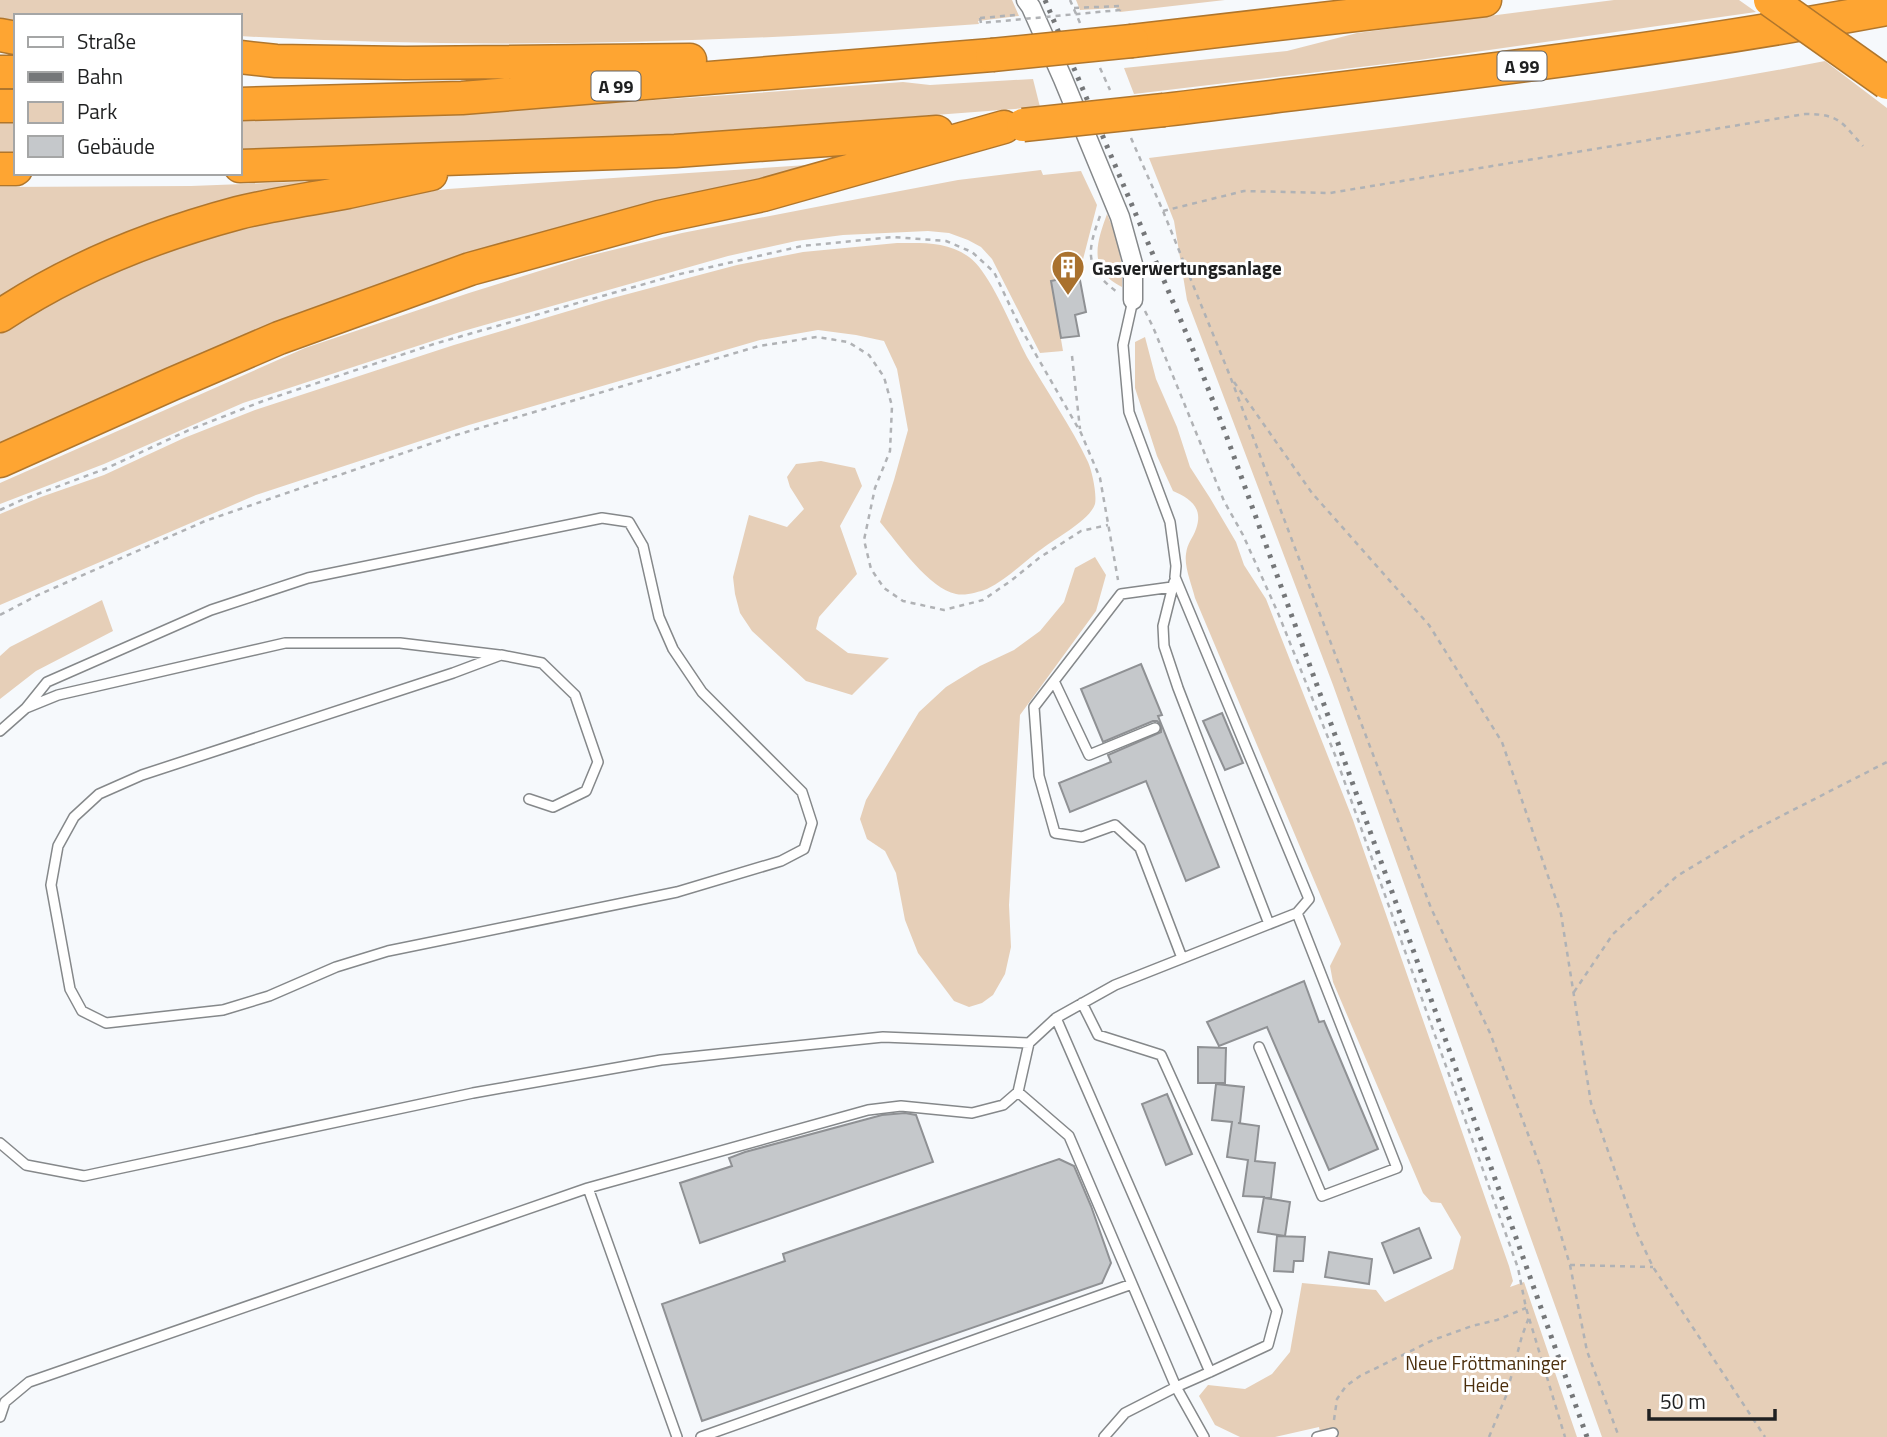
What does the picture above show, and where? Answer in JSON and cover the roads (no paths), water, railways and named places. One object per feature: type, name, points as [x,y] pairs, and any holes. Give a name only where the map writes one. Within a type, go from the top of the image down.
[{"type":"highway","name":"A 99","points":[[242,104],[462,99],[986,38],[1126,25],[1182,35],[1485,0]]},
{"type":"highway","points":[[1770,0],[1887,83]]},
{"type":"highway","name":"A 99","points":[[242,166],[675,151],[1014,126],[1579,58],[1681,44],[1887,9]]},
{"type":"highway","points":[[242,57],[276,61],[405,63],[680,60],[986,38]]},
{"type":"highway","points":[[242,64],[276,61]]},
{"type":"highway","points":[[0,461],[279,338],[470,269],[659,217],[763,195],[1014,126]]},
{"type":"highway","points":[[0,316],[105,260],[196,225],[261,208],[513,156]]},
{"type":"street","points":[[1025,7],[1063,79],[1120,217],[1133,264],[1133,300]]},
{"type":"lane","points":[[1133,300],[1123,345],[1129,412],[1170,522],[1176,566],[1163,626],[1164,646],[1269,923]]},
{"type":"lane","points":[[0,731],[26,708],[47,682],[211,610],[308,578],[602,518],[629,522],[643,546],[659,617],[673,649],[702,692],[802,792],[812,823],[804,849],[781,861],[677,892],[388,950],[336,967],[269,996],[223,1010],[106,1023],[82,1011],[69,989],[51,885],[58,846],[74,817],[99,794],[142,775],[501,655]]},
{"type":"lane","points":[[0,1417],[5,1402],[29,1382],[588,1188],[868,1110],[901,1106],[972,1113],[1003,1105],[1018,1092],[1029,1043],[1056,1018],[1115,985],[1297,913],[1309,899],[1175,577]]},
{"type":"lane","points":[[1172,587],[1121,594],[1034,707],[1039,776],[1055,833],[1082,837],[1115,825],[1140,848],[1182,958]]},
{"type":"lane","points":[[26,708],[58,695],[285,643],[400,643],[501,655],[542,663],[575,695],[598,762],[586,791],[553,807],[529,799]]},
{"type":"lane","points":[[1054,681],[1089,755],[1155,729]]},
{"type":"lane","points":[[1259,1046],[1322,1196],[1397,1168],[1297,913]]},
{"type":"lane","points":[[1082,1003],[1098,1035],[1161,1055],[1276,1311],[1268,1345],[1125,1413],[1104,1437]]},
{"type":"lane","points":[[1056,1018],[1210,1372]]},
{"type":"lane","points":[[0,1143],[26,1166],[84,1176],[473,1093],[660,1059],[883,1037],[1029,1043]]},
{"type":"lane","points":[[1018,1092],[1069,1136],[1176,1387],[1204,1437]]},
{"type":"lane","points":[[588,1188],[677,1437]]},
{"type":"lane","points":[[701,1437],[1132,1284]]},
{"type":"lane","points":[[1317,1437],[1333,1433]]},
{"type":"railway","points":[[1045,0],[1190,342],[1225,432],[1587,1437]]},
{"type":"place","name":"Gasverwertungsanlage","points":[[1068,297]]},
{"type":"park label","name":"Neue Fröttmaninger Heide","points":[[1486,1373]]}]
